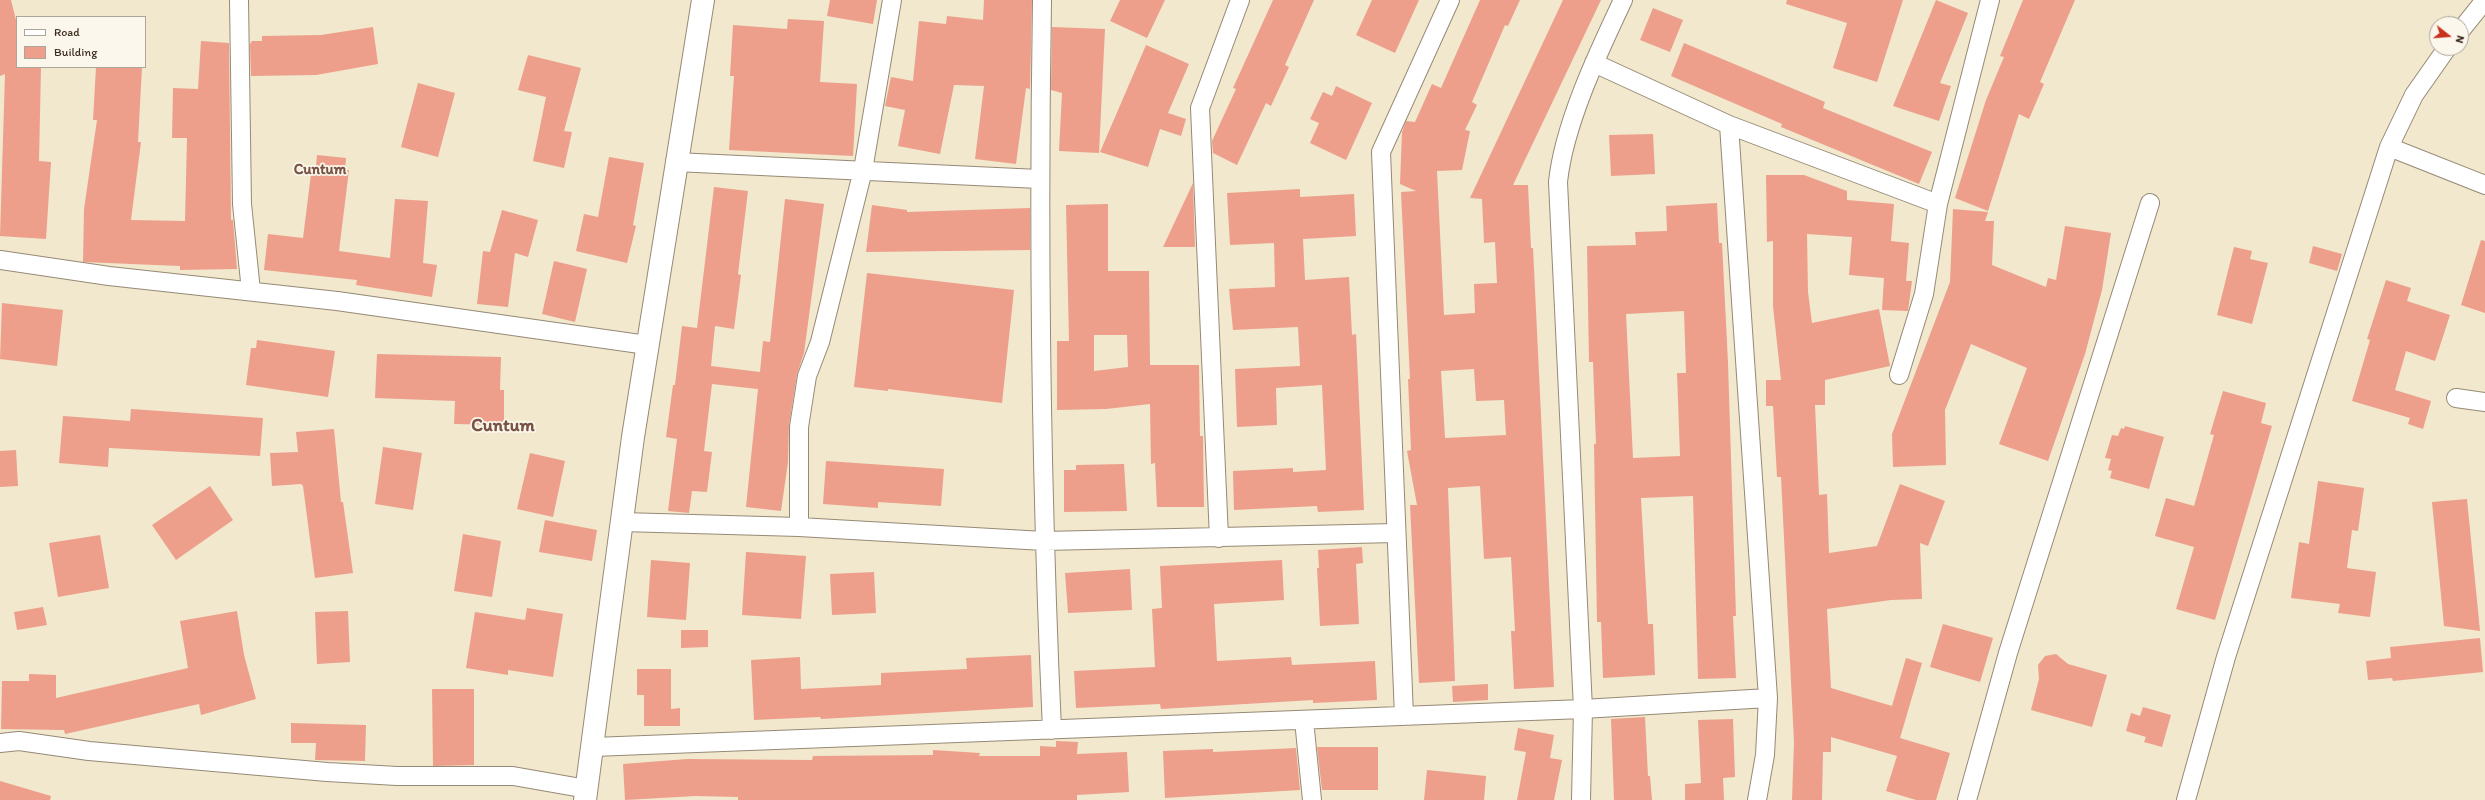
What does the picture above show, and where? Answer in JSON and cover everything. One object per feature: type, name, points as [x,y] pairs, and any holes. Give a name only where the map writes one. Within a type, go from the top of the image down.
[{"type":"main road","points":[[586,794],[647,345],[675,162],[703,0]]},
{"type":"street","points":[[239,0],[242,204],[251,291]]},
{"type":"street","points":[[798,527],[799,427],[807,376],[820,342],[863,170],[892,0]]},
{"type":"street","points":[[1042,0],[1039,179],[1044,541],[1052,730]]},
{"type":"street","points":[[1218,538],[1200,108],[1240,0]]},
{"type":"street","points":[[1404,716],[1381,152],[1450,0]]},
{"type":"street","points":[[1581,800],[1583,709],[1558,182],[1560,159],[1594,63],[1623,0]]},
{"type":"street","points":[[1899,375],[1924,294],[1938,204],[1990,0]]},
{"type":"street","points":[[2469,20],[2485,0]]},
{"type":"street","points":[[2186,800],[2226,657],[2389,146],[2414,95],[2441,56]]},
{"type":"street","points":[[1594,63],[1729,125],[1938,204]]},
{"type":"street","points":[[1729,125],[1768,698],[1765,755],[1757,800]]},
{"type":"street","points":[[2389,146],[2485,184]]},
{"type":"street","points":[[675,162],[1039,179]]},
{"type":"street","points":[[1967,800],[2008,653],[2150,203]]},
{"type":"street","points":[[0,260],[109,276],[251,291],[647,345]]},
{"type":"street","points":[[2456,398],[2485,402]]},
{"type":"street","points":[[622,522],[798,527],[1044,541],[1396,533]]},
{"type":"street","points":[[593,747],[1583,709],[1768,698]]},
{"type":"street","points":[[1304,720],[1312,800]]},
{"type":"street","points":[[0,743],[19,741],[89,751],[327,772],[397,776],[514,776],[586,794]]},
{"type":"building","points":[[0,0],[11,0],[16,20],[16,68],[41,68],[39,161],[51,162],[46,239],[0,236],[5,74],[0,76]]},
{"type":"building","points":[[830,0],[877,0],[873,24],[827,16]]},
{"type":"building","points":[[984,0],[1032,0],[1030,89],[1026,88],[1016,164],[975,159],[984,86],[954,85],[940,154],[898,146],[905,110],[885,106],[891,77],[913,81],[919,21],[946,24],[947,16],[983,20]]},
{"type":"building","points":[[1120,0],[1165,0],[1147,38],[1110,21]]},
{"type":"building","points":[[1273,0],[1314,0],[1285,65],[1289,67],[1271,106],[1266,103],[1237,165],[1213,153],[1212,141],[1236,89],[1233,88]]},
{"type":"building","points":[[1372,0],[1419,0],[1395,53],[1356,35]]},
{"type":"building","points":[[1480,0],[1520,0],[1508,26],[1505,25],[1472,102],[1477,105],[1465,130],[1470,131],[1462,170],[1437,171],[1444,315],[1475,313],[1474,284],[1497,283],[1495,242],[1484,243],[1482,199],[1470,198],[1563,0],[1601,0],[1513,185],[1528,185],[1531,248],[1533,248],[1554,687],[1514,689],[1511,631],[1515,631],[1511,557],[1484,559],[1480,486],[1448,488],[1455,681],[1419,683],[1410,505],[1417,505],[1407,451],[1411,450],[1408,379],[1410,379],[1401,192],[1416,191],[1400,184],[1402,132],[1406,121],[1415,122],[1432,84],[1441,88]],"holes":[[[1474,369],[1476,401],[1504,400],[1506,435],[1445,438],[1441,371]]]},
{"type":"building","points":[[1787,0],[1903,0],[1877,82],[1833,68],[1847,23],[1786,4]]},
{"type":"building","points":[[1936,0],[1968,13],[1940,83],[1951,86],[1939,121],[1893,106]]},
{"type":"building","points":[[2023,0],[2075,0],[2040,82],[2044,84],[2029,119],[2019,114],[1988,211],[1955,198],[1986,100],[2004,57],[2000,56]]},
{"type":"building","points":[[1653,8],[1683,20],[1670,52],[1640,40]]},
{"type":"building","points":[[788,19],[824,21],[820,82],[857,84],[853,156],[729,150],[734,76],[730,76],[733,25],[787,29]]},
{"type":"building","points":[[373,27],[378,64],[316,75],[251,76],[250,44],[252,41],[262,41],[262,36],[321,35]]},
{"type":"building","points":[[1052,27],[1105,29],[1099,153],[1059,151],[1062,93],[1051,90]]},
{"type":"building","points":[[201,41],[229,43],[231,220],[233,220],[237,269],[180,270],[180,266],[83,262],[84,209],[97,120],[93,120],[96,68],[142,68],[138,142],[141,142],[131,220],[185,221],[187,138],[172,138],[173,88],[198,89]]},
{"type":"building","points":[[1684,43],[1825,102],[1823,108],[1932,152],[1919,184],[1781,127],[1782,124],[1671,76]]},
{"type":"building","points":[[1146,45],[1189,64],[1168,113],[1186,119],[1181,136],[1160,129],[1148,167],[1100,152]]},
{"type":"building","points":[[528,55],[581,68],[564,131],[572,132],[564,168],[533,161],[546,97],[518,90]]},
{"type":"building","points":[[418,83],[455,93],[438,157],[401,147]]},
{"type":"building","points":[[1336,86],[1372,103],[1346,160],[1310,143],[1319,123],[1310,119],[1323,92],[1332,96]]},
{"type":"building","points":[[1653,134],[1655,174],[1611,176],[1609,135]]},
{"type":"building","points":[[317,155],[346,158],[345,170],[349,170],[339,251],[390,258],[395,199],[428,201],[423,263],[437,265],[432,297],[356,285],[357,280],[264,270],[268,234],[303,238],[312,166],[316,166]]},
{"type":"building","points":[[609,157],[644,163],[633,225],[636,226],[627,263],[576,251],[584,214],[598,217]]},
{"type":"building","points":[[1766,175],[1804,175],[1847,191],[1847,200],[1894,204],[1891,241],[1909,243],[1906,281],[1912,281],[1908,311],[1882,310],[1884,278],[1849,275],[1852,237],[1807,234],[1808,292],[1812,323],[1879,309],[1890,366],[1825,380],[1825,405],[1815,405],[1819,495],[1827,494],[1829,553],[1877,546],[1900,484],[1945,501],[1928,546],[1920,543],[1922,599],[1891,600],[1827,609],[1831,688],[1892,706],[1906,658],[1922,663],[1900,738],[1950,753],[1936,800],[1916,800],[1886,791],[1897,756],[1831,737],[1831,752],[1823,752],[1822,800],[1792,800],[1794,742],[1781,477],[1777,477],[1773,406],[1766,406],[1766,380],[1781,380],[1773,306],[1773,241],[1767,242]]},
{"type":"building","points":[[1193,183],[1195,247],[1163,247]]},
{"type":"building","points":[[714,187],[748,191],[738,274],[741,275],[734,329],[715,326],[711,366],[760,372],[763,341],[770,342],[785,199],[824,204],[804,353],[797,374],[789,425],[788,462],[781,511],[746,507],[758,389],[712,384],[704,451],[712,452],[707,492],[692,491],[689,513],[668,511],[677,439],[666,437],[673,385],[675,385],[682,326],[697,328]]},
{"type":"building","points":[[1300,189],[1300,197],[1354,194],[1356,236],[1303,239],[1305,280],[1349,277],[1352,335],[1356,334],[1364,510],[1318,512],[1317,506],[1234,510],[1233,471],[1293,468],[1293,472],[1326,470],[1322,385],[1276,388],[1277,425],[1237,427],[1235,369],[1300,366],[1298,327],[1233,330],[1229,289],[1275,287],[1274,243],[1230,245],[1227,193]]},
{"type":"building","points":[[1717,203],[1719,243],[1722,243],[1728,363],[1736,616],[1733,616],[1736,678],[1698,679],[1693,496],[1641,498],[1648,624],[1653,624],[1655,675],[1603,678],[1601,622],[1597,622],[1594,444],[1596,444],[1593,362],[1589,362],[1587,246],[1636,245],[1635,232],[1667,231],[1666,206]],"holes":[[[1684,311],[1686,373],[1677,373],[1680,456],[1633,458],[1626,314]]]},
{"type":"building","points":[[1108,204],[1108,271],[1149,271],[1150,365],[1199,365],[1200,436],[1203,436],[1204,507],[1157,507],[1155,463],[1151,464],[1150,404],[1106,409],[1057,410],[1057,341],[1069,341],[1066,205]],"holes":[[[1094,335],[1127,335],[1128,367],[1094,371]]]},
{"type":"building","points":[[872,205],[907,210],[907,212],[1030,208],[1030,250],[866,252]]},
{"type":"building","points":[[1953,209],[1988,212],[1985,221],[1994,221],[1992,265],[2046,287],[2048,278],[2056,280],[2065,226],[2111,233],[2102,290],[2085,354],[2048,461],[1999,444],[2027,368],[1971,344],[1945,410],[1946,465],[1893,467],[1892,434],[1950,282]]},
{"type":"building","points":[[502,210],[538,220],[528,257],[515,253],[508,307],[477,304],[483,251],[490,252]]},
{"type":"building","points":[[2481,240],[2485,241],[2485,313],[2461,305]]},
{"type":"building","points":[[2313,246],[2342,254],[2337,271],[2309,263]]},
{"type":"building","points":[[2234,247],[2252,251],[2250,259],[2268,263],[2252,324],[2217,315]]},
{"type":"building","points":[[554,261],[587,269],[575,322],[542,314]]},
{"type":"building","points":[[867,273],[1014,290],[1002,403],[888,389],[888,391],[854,387]]},
{"type":"building","points":[[2386,280],[2411,288],[2407,301],[2450,315],[2435,361],[2406,351],[2395,390],[2431,401],[2423,429],[2408,424],[2410,418],[2352,401],[2370,340],[2367,339]]},
{"type":"building","points":[[2,303],[63,310],[57,366],[0,359]]},
{"type":"building","points":[[257,340],[335,351],[328,397],[246,385],[251,348],[256,348]]},
{"type":"building","points":[[377,354],[501,357],[500,390],[504,390],[504,425],[454,424],[455,401],[375,398]]},
{"type":"building","points":[[2223,391],[2266,403],[2261,423],[2272,426],[2215,620],[2176,609],[2194,547],[2155,536],[2166,498],[2194,506],[2214,435],[2210,434]]},
{"type":"building","points":[[131,409],[263,418],[260,456],[109,448],[108,467],[59,463],[63,416],[130,421]]},
{"type":"building","points":[[2125,426],[2164,437],[2149,489],[2110,478],[2112,471],[2108,470],[2111,459],[2105,458],[2112,435],[2118,436],[2121,428],[2124,429]]},
{"type":"building","points":[[334,429],[341,502],[343,502],[353,573],[315,578],[303,486],[301,484],[272,486],[270,453],[298,452],[296,432]]},
{"type":"building","points":[[383,447],[422,453],[413,510],[375,504]]},
{"type":"building","points":[[16,450],[18,486],[0,487],[0,451]]},
{"type":"building","points":[[530,453],[565,461],[553,517],[517,509]]},
{"type":"building","points":[[826,461],[944,469],[941,506],[878,502],[878,508],[823,504]]},
{"type":"building","points":[[1124,464],[1127,511],[1064,512],[1064,470],[1076,470],[1076,465]]},
{"type":"building","points":[[2318,481],[2364,488],[2358,531],[2352,530],[2347,568],[2376,572],[2370,617],[2338,613],[2340,604],[2291,598],[2299,542],[2309,544]]},
{"type":"building","points":[[210,486],[233,520],[176,560],[152,525]]},
{"type":"building","points":[[2467,499],[2480,631],[2444,626],[2432,502]]},
{"type":"building","points":[[545,520],[597,530],[592,561],[539,552]]},
{"type":"building","points":[[463,534],[501,541],[492,597],[454,591]]},
{"type":"building","points":[[100,535],[109,588],[58,597],[49,543]]},
{"type":"building","points":[[1362,547],[1363,563],[1356,564],[1359,624],[1320,626],[1317,568],[1319,568],[1318,550]]},
{"type":"building","points":[[746,552],[806,556],[801,619],[742,615]]},
{"type":"building","points":[[651,560],[690,563],[686,620],[647,617]]},
{"type":"building","points":[[1282,560],[1284,600],[1214,604],[1217,661],[1291,657],[1292,665],[1375,661],[1377,700],[1313,703],[1313,700],[1161,709],[1160,704],[1076,708],[1074,671],[1155,667],[1152,609],[1162,608],[1160,566]]},
{"type":"building","points":[[1130,569],[1132,610],[1068,613],[1065,573]]},
{"type":"building","points":[[874,572],[876,613],[832,615],[830,574]]},
{"type":"building","points":[[43,607],[47,625],[17,630],[14,612]]},
{"type":"building","points":[[527,608],[563,614],[553,677],[508,670],[508,675],[466,668],[475,612],[525,620]]},
{"type":"building","points":[[237,611],[244,655],[256,699],[201,715],[199,704],[65,734],[64,730],[1,729],[2,681],[29,681],[29,674],[56,675],[56,698],[188,668],[180,621]]},
{"type":"building","points":[[348,611],[350,662],[317,664],[315,612]]},
{"type":"building","points":[[1943,624],[1993,638],[1980,682],[1930,667]]},
{"type":"building","points":[[681,630],[708,630],[708,647],[681,648]]},
{"type":"building","points":[[2480,638],[2483,672],[2393,681],[2392,678],[2368,680],[2366,661],[2391,658],[2390,647]]},
{"type":"building","points":[[2056,654],[2068,664],[2107,675],[2092,727],[2031,710],[2039,679],[2038,665],[2045,656]]},
{"type":"building","points":[[1031,655],[1033,707],[821,719],[820,717],[754,720],[751,660],[800,657],[801,689],[881,685],[881,673],[967,669],[966,658]]},
{"type":"building","points":[[637,669],[671,669],[671,709],[680,708],[680,726],[644,726],[644,695],[637,695]]},
{"type":"building","points":[[1488,684],[1488,700],[1453,702],[1452,686]]},
{"type":"building","points":[[432,689],[474,689],[474,765],[433,766]]},
{"type":"building","points":[[2143,707],[2171,715],[2162,747],[2144,742],[2146,737],[2126,731],[2131,713],[2140,716]]},
{"type":"building","points":[[1645,717],[1648,776],[1650,776],[1652,800],[1614,800],[1611,719]]},
{"type":"building","points":[[1733,719],[1735,777],[1723,778],[1724,800],[1685,800],[1685,784],[1701,783],[1698,720]]},
{"type":"building","points":[[291,723],[366,725],[365,761],[315,760],[316,743],[291,743]]},
{"type":"building","points":[[1518,728],[1554,735],[1550,758],[1562,760],[1554,800],[1517,800],[1526,752],[1514,750]]},
{"type":"building","points":[[1056,741],[1078,742],[1077,754],[1127,752],[1129,792],[1077,795],[1077,800],[738,800],[738,797],[696,796],[625,800],[623,764],[687,759],[812,760],[813,756],[933,755],[933,750],[980,753],[979,756],[1040,756],[1040,746],[1056,747]]},
{"type":"building","points":[[1317,747],[1378,747],[1378,790],[1322,790]]},
{"type":"building","points":[[1296,748],[1300,790],[1165,798],[1163,751],[1213,749],[1213,752]]},
{"type":"building","points":[[1427,770],[1486,776],[1484,800],[1424,800]]},
{"type":"building","points":[[0,781],[51,796],[50,800],[0,800]]},
{"type":"district","name":"Cuntum","points":[[320,170]]},
{"type":"district","name":"Cuntum","points":[[503,426]]}]
